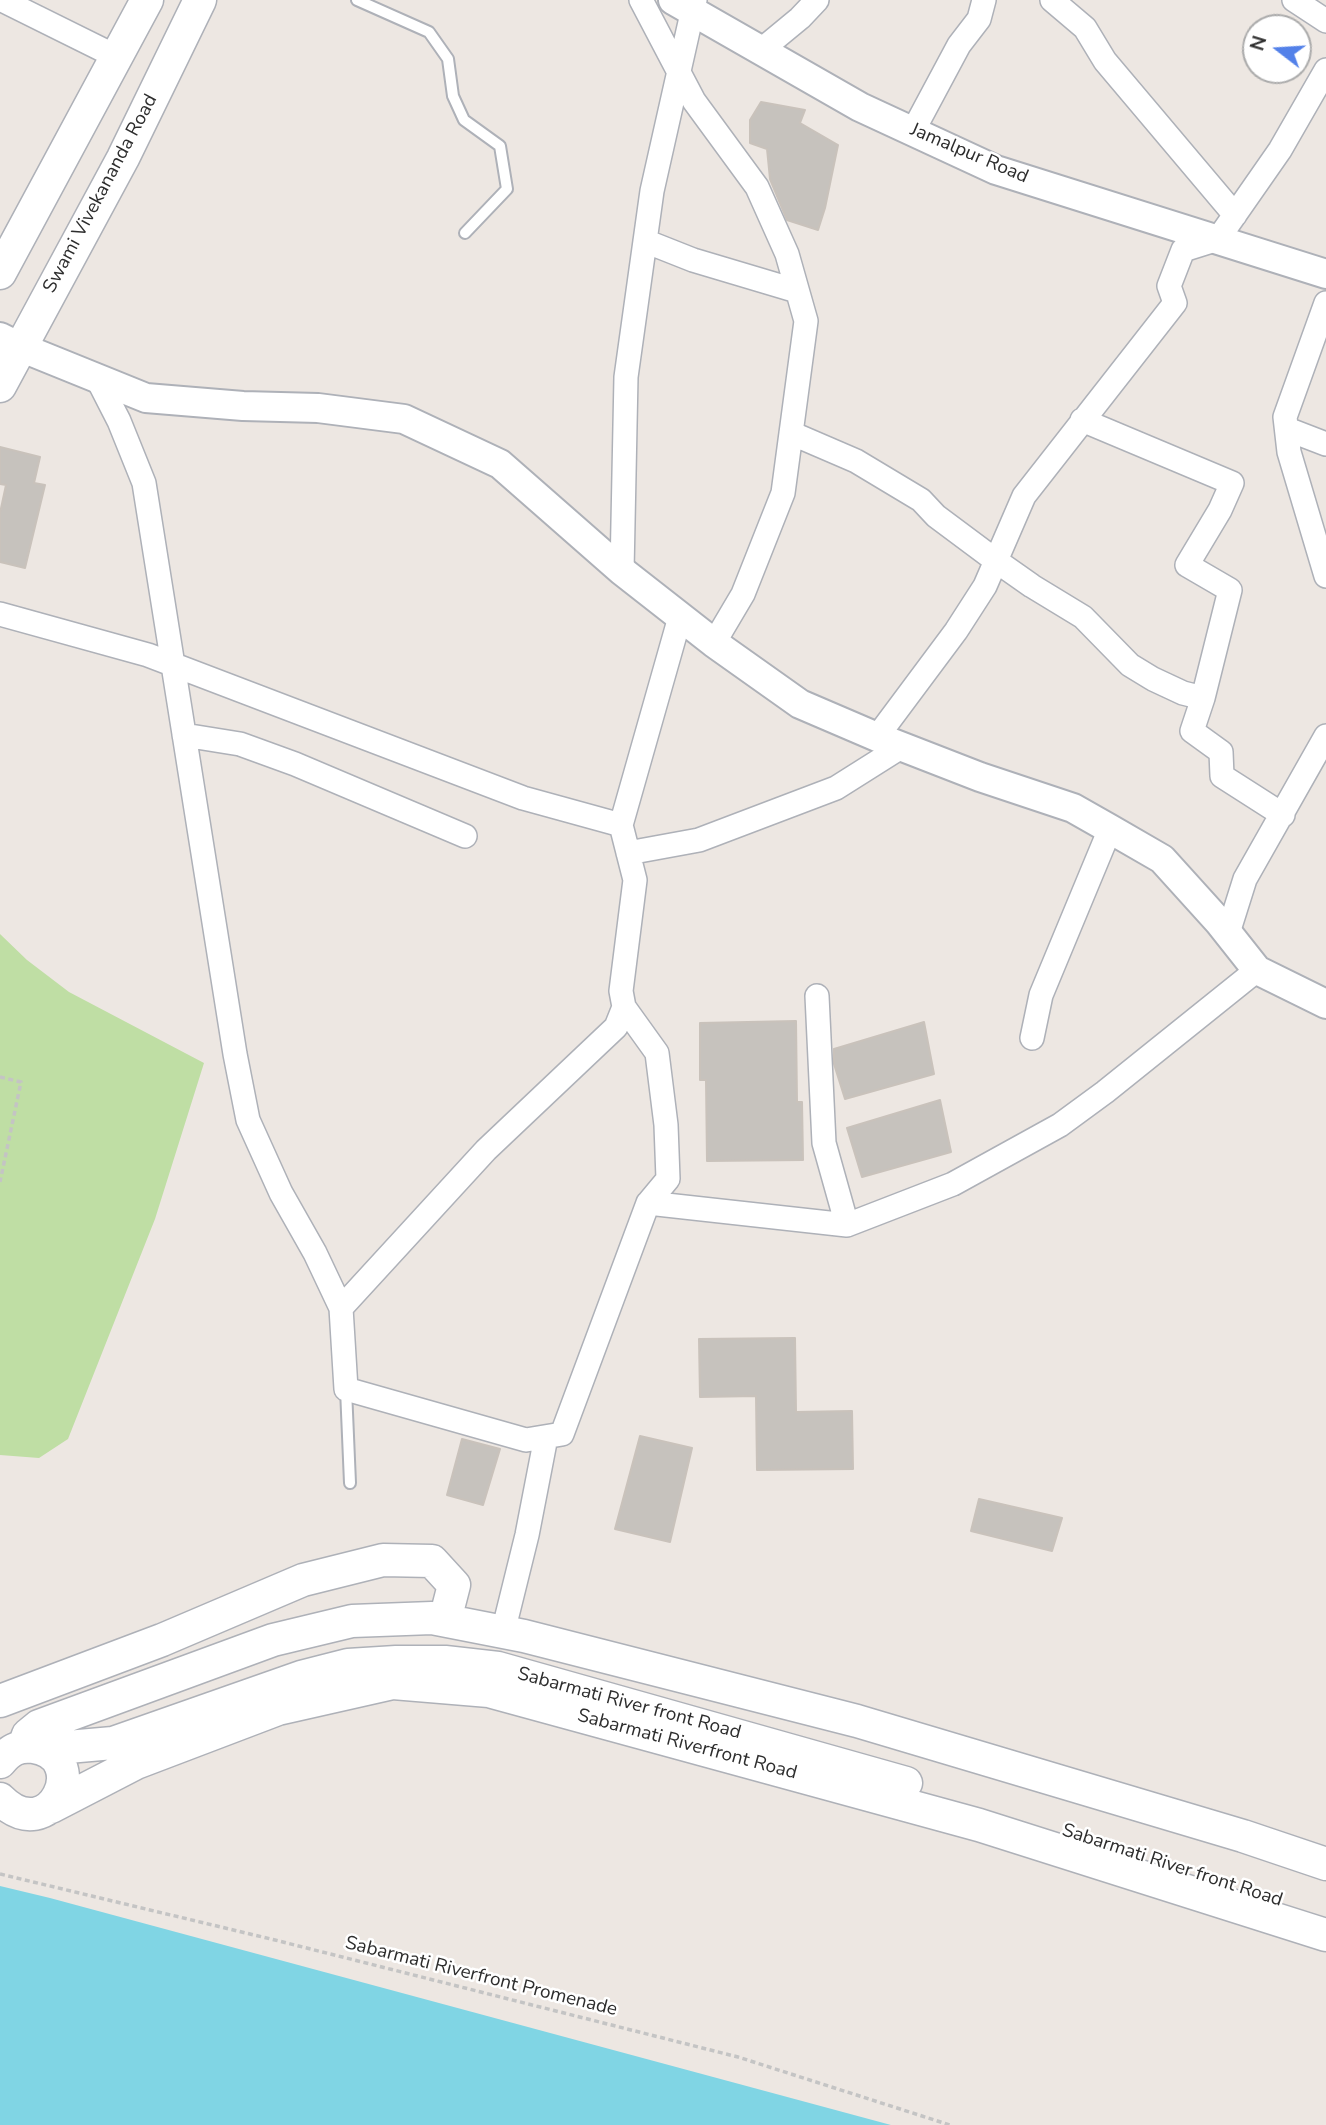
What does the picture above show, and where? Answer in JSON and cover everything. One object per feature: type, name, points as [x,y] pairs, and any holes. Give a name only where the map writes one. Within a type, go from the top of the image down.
[{"type":"main road","points":[[0,273],[147,0]]},
{"type":"main road","name":"Swami Vivekananda Road","points":[[0,386],[10,342],[123,158],[200,0]]},
{"type":"main road","points":[[0,1701],[162,1640],[303,1580],[383,1560],[432,1561],[454,1585],[445,1620]]},
{"type":"main road","points":[[51,1807],[61,1793],[64,1776],[58,1760],[16,1752],[28,1735],[39,1726],[273,1640],[352,1621],[432,1618],[503,1632],[857,1721],[1230,1832],[1326,1864]]},
{"type":"main road","name":"Sabarmati River front Road","points":[[16,1752],[113,1743],[302,1677],[348,1665],[445,1662],[498,1668],[932,1790],[1176,1865],[1326,1916]]},
{"type":"main road","name":"Sabarmati Riverfront Road","points":[[4,1807],[32,1815],[136,1763],[278,1709],[393,1683],[489,1691],[979,1825],[1326,1935]]},
{"type":"street","points":[[2,0],[117,57]]},
{"type":"street","points":[[640,0],[694,101],[757,187],[787,254],[806,321],[783,494],[743,594],[714,643]]},
{"type":"street","points":[[760,51],[817,0]]},
{"type":"street","points":[[913,131],[959,45],[979,19],[984,0]]},
{"type":"street","points":[[1052,0],[1085,28],[1105,61],[1235,215]]},
{"type":"street","points":[[1294,0],[1326,21]]},
{"type":"street","points":[[622,571],[626,377],[652,191],[679,75],[687,4]]},
{"type":"street","name":"Jamalpur Road","points":[[687,4],[760,51],[860,107],[996,170],[1326,274]]},
{"type":"street","points":[[628,853],[699,840],[836,788],[889,742],[985,586],[1024,496],[1175,303],[1169,286],[1183,250],[1217,239],[1280,150],[1326,70]]},
{"type":"street","points":[[645,241],[693,260],[797,290]]},
{"type":"street","points":[[1326,303],[1285,417],[1289,452],[1326,576]]},
{"type":"street","points":[[10,342],[145,398],[243,406],[318,408],[404,419],[500,464],[622,571],[714,643],[800,704],[980,777],[1073,808],[1110,829],[1162,859],[1257,970],[1326,1004]]},
{"type":"street","points":[[97,378],[119,421],[144,483],[234,1054],[248,1120],[281,1193],[315,1253],[341,1308],[346,1389],[526,1440],[562,1434],[648,1203],[668,1180],[666,1125],[657,1053],[624,1007],[621,991],[633,914],[635,880],[621,825],[680,617]]},
{"type":"street","points":[[1082,420],[1232,484],[1220,510],[1187,565],[1230,590],[1192,731],[1221,752],[1222,776],[1283,815]]},
{"type":"street","points":[[1287,429],[1326,444]]},
{"type":"street","points":[[791,433],[856,461],[921,500],[936,516],[995,560],[1083,617],[1130,665],[1153,680],[1202,698]]},
{"type":"street","points":[[0,614],[174,664],[523,798],[621,825]]},
{"type":"street","points":[[184,735],[240,744],[295,764],[465,836]]},
{"type":"street","points":[[1228,933],[1245,879],[1326,736]]},
{"type":"street","points":[[1032,1038],[1041,995],[1110,829]]},
{"type":"street","points":[[648,1203],[847,1225],[953,1184],[1060,1125],[1257,970]]},
{"type":"street","points":[[817,996],[824,1143],[847,1225]]},
{"type":"street","points":[[341,1308],[486,1150],[616,1027],[624,1007]]},
{"type":"street","points":[[503,1632],[527,1535],[546,1437]]},
{"type":"lane","points":[[358,0],[429,32],[448,59],[453,96],[464,120],[500,146],[507,189],[465,233]]},
{"type":"lane","points":[[346,1389],[350,1483]]},
{"type":"path","points":[[0,1077],[21,1082],[0,1182]]},
{"type":"path","name":"Sabarmati Riverfront Promenade","points":[[0,1874],[275,1940],[738,2057],[950,2125]]},
{"type":"green space","points":[[0,934],[27,960],[69,992],[204,1063],[155,1219],[68,1439],[39,1458],[0,1455]]},
{"type":"water","points":[[0,1886],[50,1898],[891,2125],[0,2125]]},
{"type":"building","points":[[761,102],[805,110],[800,123],[838,145],[818,230],[787,220],[770,179],[767,149],[750,143],[750,120]]},
{"type":"building","points":[[0,447],[40,457],[34,483],[45,485],[25,568],[0,562],[0,513],[6,485],[0,484]]},
{"type":"building","points":[[796,1021],[797,1102],[802,1102],[803,1160],[707,1161],[706,1080],[700,1080],[700,1023]]},
{"type":"building","points":[[924,1022],[934,1074],[845,1099],[834,1064],[834,1049]]},
{"type":"building","points":[[940,1100],[951,1152],[862,1177],[847,1128]]},
{"type":"building","points":[[795,1338],[796,1412],[852,1411],[853,1469],[757,1470],[756,1396],[700,1397],[699,1339]]},
{"type":"building","points":[[640,1436],[692,1448],[670,1542],[615,1529]]},
{"type":"building","points":[[462,1439],[500,1449],[483,1505],[447,1495]]},
{"type":"building","points":[[979,1499],[1062,1518],[1052,1551],[971,1531]]}]
